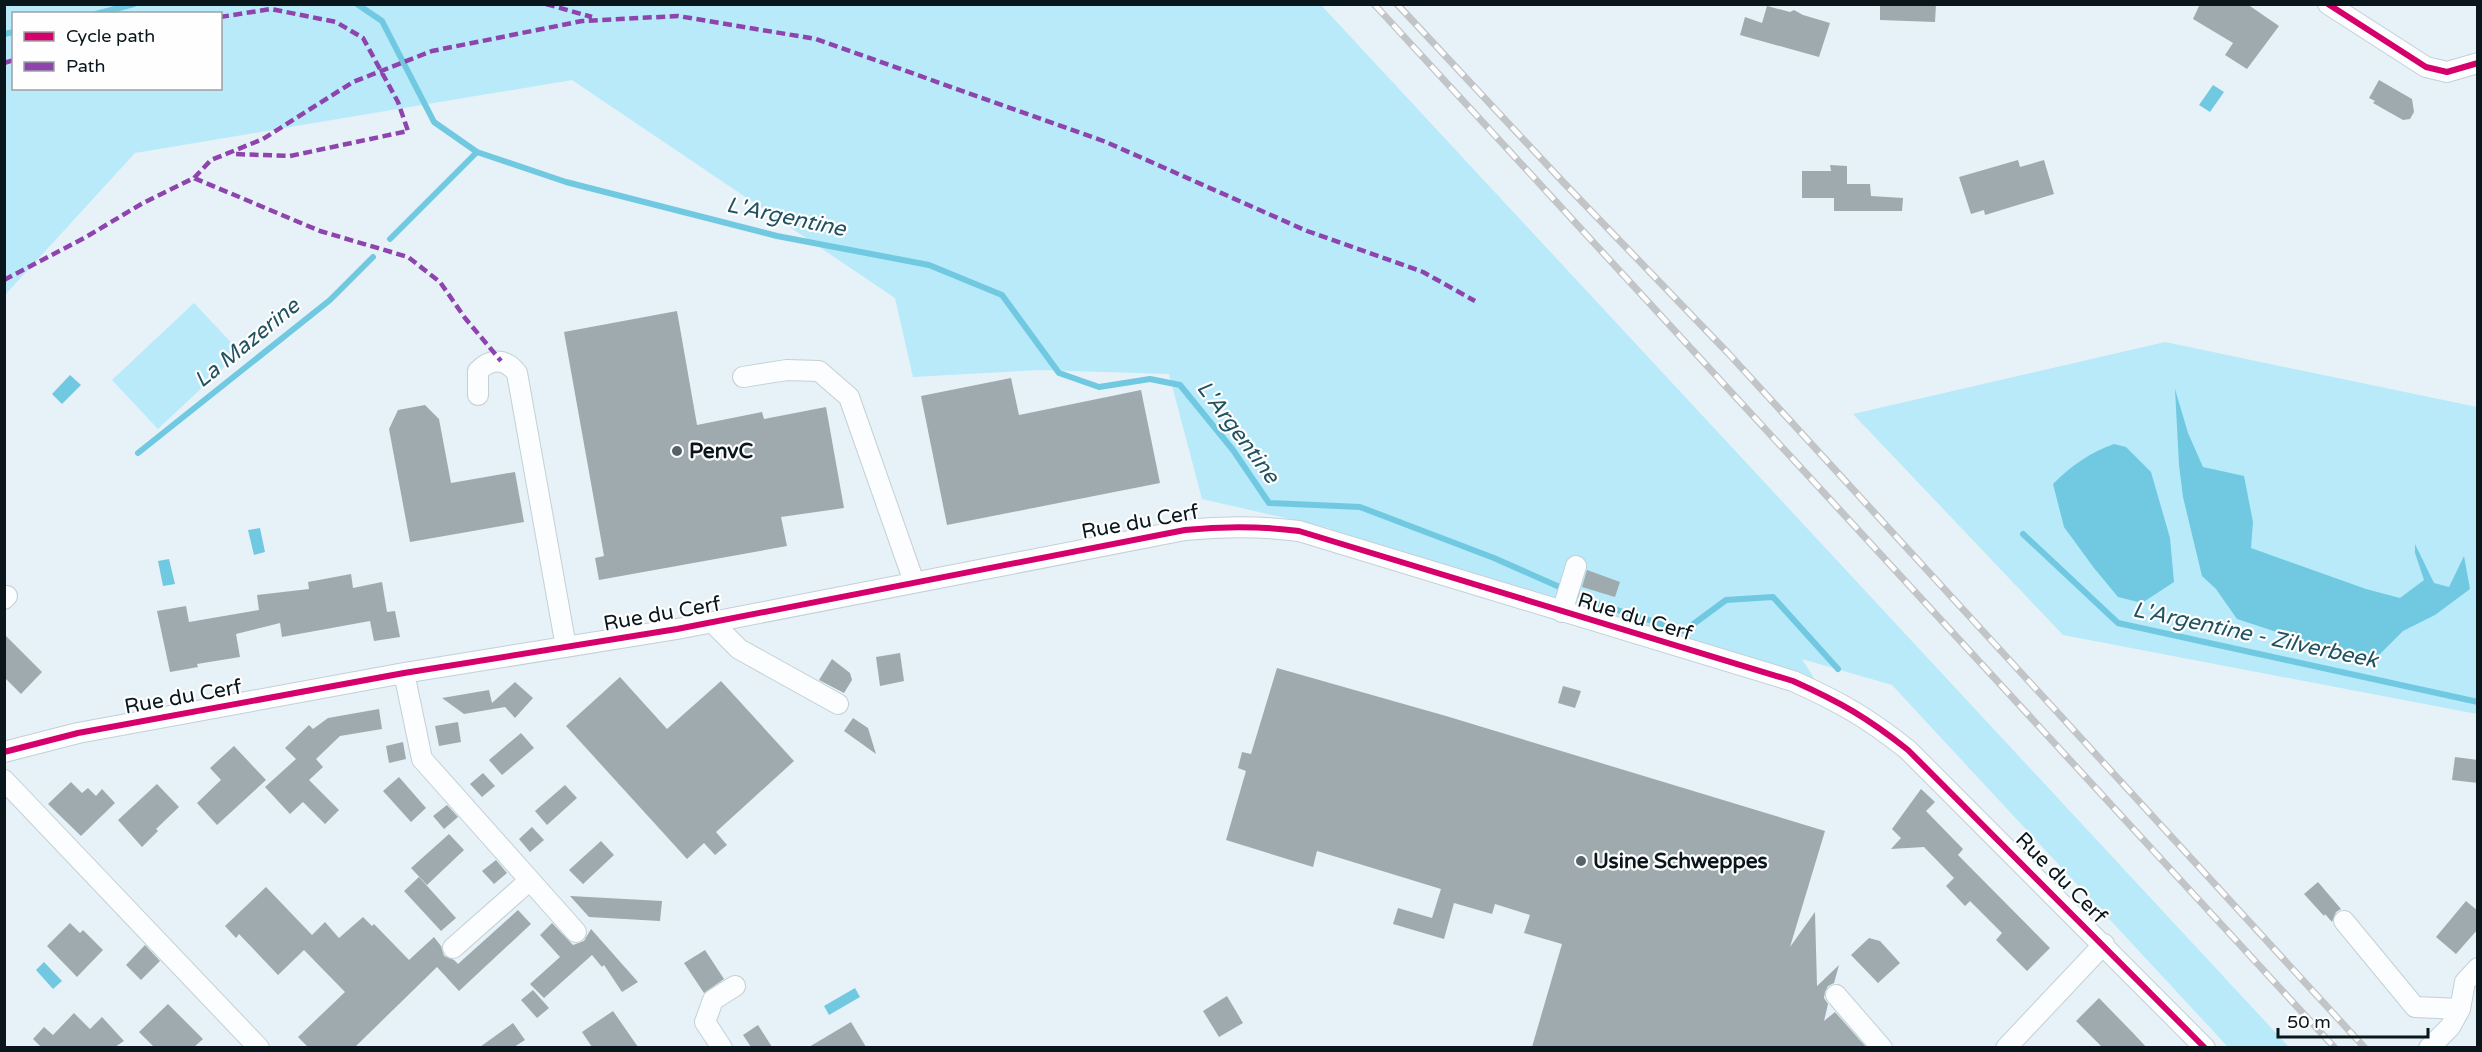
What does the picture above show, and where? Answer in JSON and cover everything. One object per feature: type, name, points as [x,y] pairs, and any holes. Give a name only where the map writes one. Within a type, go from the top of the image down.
[{"type":"street","points":[[2328,4],[2426,67],[2447,72],[2478,63]]},
{"type":"street","points":[[478,395],[478,371],[486,363],[501,361],[511,365],[517,373],[566,647]]},
{"type":"street","points":[[743,377],[787,370],[819,371],[849,398],[914,582]]},
{"type":"street","name":"Rue du Cerf","points":[[4,752],[78,733],[404,674],[712,622],[1185,530],[1220,526],[1264,526],[1299,531],[1563,607],[1793,681],[1848,707],[1874,723],[1908,750],[2205,1047]]},
{"type":"street","points":[[1563,607],[1573,574]]},
{"type":"street","points":[[712,622],[739,649],[838,704]]},
{"type":"street","points":[[404,674],[422,759],[576,932]]},
{"type":"street","points":[[4,780],[259,1047]]},
{"type":"street","points":[[453,948],[529,881]]},
{"type":"street","points":[[2344,921],[2415,1007],[2469,1013]]},
{"type":"street","name":"Rue du Cerf","points":[[2006,1047],[2104,944]]},
{"type":"street","points":[[2469,1013],[2465,982],[2478,968]]},
{"type":"street","points":[[722,1047],[705,1022],[713,1000],[735,986]]},
{"type":"street","points":[[1836,995],[1882,1047]]},
{"type":"street","points":[[2429,1047],[2469,1013]]},
{"type":"shaded area","points":[[5,5],[1321,5],[2289,1047],[2228,1047],[1892,685],[1802,659],[1817,683],[1338,537],[1329,528],[1202,499],[1169,374],[1040,370],[913,377],[895,298],[572,80],[135,153],[5,295]]},
{"type":"shaded area","points":[[2213,85],[2224,92],[2210,112],[2199,105]]},
{"type":"shaded area","points":[[194,303],[240,352],[158,429],[112,380]]},
{"type":"shaded area","points":[[2165,342],[2477,407],[2477,714],[2063,635],[1853,414]]},
{"type":"shaded area","points":[[70,375],[81,385],[62,404],[52,394]]},
{"type":"shaded area","points":[[2175,389],[2188,433],[2203,467],[2244,476],[2253,522],[2251,548],[2366,589],[2400,598],[2424,580],[2415,553],[2415,544],[2434,583],[2449,587],[2464,556],[2470,589],[2435,615],[2403,631],[2376,658],[2334,651],[2237,619],[2216,589],[2202,576],[2183,497]]},
{"type":"shaded area","points":[[2114,444],[2126,447],[2151,472],[2170,538],[2174,582],[2142,603],[2118,597],[2094,568],[2064,527],[2053,484],[2081,461]]},
{"type":"shaded area","points":[[260,528],[265,552],[254,555],[248,530]]},
{"type":"shaded area","points":[[169,559],[175,584],[163,586],[158,561]]},
{"type":"shaded area","points":[[44,962],[62,981],[53,989],[36,970]]},
{"type":"shaded area","points":[[855,988],[860,997],[829,1015],[824,1006]]},
{"type":"building","points":[[1880,4],[1936,4],[1935,22],[1880,20]]},
{"type":"building","points":[[2200,4],[2247,4],[2279,26],[2247,69],[2225,55],[2233,43],[2193,19]]},
{"type":"building","points":[[1767,6],[1790,12],[1794,10],[1830,23],[1819,57],[1740,35],[1745,17],[1762,23]]},
{"type":"building","points":[[2379,80],[2412,99],[2414,112],[2410,119],[2403,120],[2373,103],[2375,101],[2369,98]]},
{"type":"building","points":[[2018,160],[2020,167],[2044,160],[2054,194],[1985,215],[1984,210],[1971,214],[1959,177]]},
{"type":"building","points":[[1830,165],[1847,166],[1847,184],[1870,184],[1871,196],[1903,198],[1902,211],[1834,211],[1834,198],[1802,198],[1802,171],[1831,171]]},
{"type":"building","name":"PenvC","points":[[677,311],[697,425],[762,412],[764,419],[826,407],[844,508],[781,517],[787,546],[599,580],[595,558],[604,556],[564,332]]},
{"type":"building","points":[[1011,378],[1019,415],[1141,390],[1160,483],[947,525],[921,396]]},
{"type":"building","points":[[425,405],[439,419],[451,483],[515,472],[524,522],[410,542],[389,429],[398,410]]},
{"type":"building","points":[[1587,570],[1620,582],[1615,597],[1582,587]]},
{"type":"building","points":[[351,574],[353,588],[382,582],[387,612],[395,611],[400,637],[374,641],[370,621],[282,637],[280,623],[236,634],[240,657],[197,664],[198,667],[170,672],[157,611],[186,606],[189,622],[259,610],[257,595],[309,589],[308,582]]},
{"type":"building","points":[[4,634],[42,672],[21,694],[4,677]]},
{"type":"building","points":[[900,653],[904,681],[880,686],[876,657]]},
{"type":"building","points":[[832,659],[850,673],[852,680],[844,693],[819,680]]},
{"type":"building","name":"Usine Schweppes","points":[[1277,668],[1446,716],[1825,831],[1790,947],[1815,912],[1817,986],[1839,965],[1834,983],[1828,986],[1825,992],[1824,998],[1828,1004],[1824,1021],[1835,1012],[1866,1047],[1532,1047],[1562,944],[1524,933],[1530,915],[1495,904],[1492,914],[1454,903],[1444,939],[1393,924],[1398,908],[1432,918],[1441,889],[1317,851],[1313,867],[1226,840],[1246,771],[1238,768],[1242,752],[1251,754]]},
{"type":"building","points":[[620,677],[667,729],[721,681],[794,761],[716,832],[727,845],[715,855],[704,843],[687,859],[566,726]]},
{"type":"building","points":[[515,682],[533,698],[515,718],[505,707],[464,714],[442,698],[489,690],[492,703]]},
{"type":"building","points":[[1563,686],[1581,691],[1575,708],[1558,703]]},
{"type":"building","points":[[379,709],[382,729],[340,736],[316,759],[323,767],[309,780],[339,810],[325,824],[303,802],[290,814],[265,787],[296,759],[285,748],[309,725],[313,729],[328,718]]},
{"type":"building","points":[[853,718],[868,728],[876,754],[844,731]]},
{"type":"building","points":[[458,722],[461,742],[439,746],[435,726]]},
{"type":"building","points":[[521,733],[534,748],[502,775],[489,760]]},
{"type":"building","points":[[403,742],[406,759],[389,763],[386,746]]},
{"type":"building","points":[[234,746],[266,780],[217,825],[197,803],[221,780],[210,768]]},
{"type":"building","points":[[2455,757],[2478,760],[2478,783],[2452,780]]},
{"type":"building","points":[[483,773],[495,786],[482,797],[470,784]]},
{"type":"building","points":[[399,777],[426,808],[411,822],[383,791]]},
{"type":"building","points":[[71,782],[82,793],[88,788],[96,796],[102,789],[115,803],[81,836],[48,804]]},
{"type":"building","points":[[157,784],[179,807],[156,829],[158,831],[142,847],[118,820]]},
{"type":"building","points":[[565,785],[577,798],[547,825],[535,811]]},
{"type":"building","points":[[1921,789],[1935,802],[1926,811],[1963,849],[1958,855],[2050,948],[2027,971],[1996,940],[2002,933],[1970,901],[1965,906],[1946,886],[1954,878],[1924,847],[1891,849],[1901,838],[1892,829]]},
{"type":"building","points":[[447,805],[458,817],[444,829],[433,816]]},
{"type":"building","points":[[532,827],[544,840],[530,852],[519,839]]},
{"type":"building","points":[[449,834],[464,850],[427,885],[411,868]]},
{"type":"building","points":[[601,841],[614,855],[583,884],[569,870]]},
{"type":"building","points":[[496,860],[507,873],[494,884],[482,871]]},
{"type":"building","points":[[419,877],[456,918],[441,931],[404,891]]},
{"type":"building","points":[[2318,882],[2341,909],[2336,912],[2332,922],[2304,894]]},
{"type":"building","points":[[266,887],[312,935],[325,922],[339,938],[363,917],[372,926],[374,924],[409,960],[434,937],[441,946],[444,956],[458,964],[518,910],[531,924],[459,991],[437,967],[355,1047],[308,1047],[298,1037],[345,992],[304,950],[278,975],[239,934],[236,938],[225,926]]},
{"type":"building","points":[[570,896],[662,901],[660,921],[589,917]]},
{"type":"building","points":[[2466,901],[2478,911],[2478,929],[2456,954],[2436,937]]},
{"type":"building","points":[[70,923],[80,933],[83,930],[103,950],[77,977],[47,946]]},
{"type":"building","points":[[552,923],[573,945],[584,941],[591,929],[638,982],[622,992],[604,965],[602,967],[592,955],[544,998],[530,984],[560,957],[540,935]]},
{"type":"building","points":[[1869,938],[1880,941],[1900,963],[1878,983],[1851,955]]},
{"type":"building","points":[[145,945],[160,961],[141,980],[126,965]]},
{"type":"building","points":[[705,950],[724,979],[704,993],[684,963]]},
{"type":"building","points":[[533,990],[549,1008],[537,1018],[521,1000]]},
{"type":"building","points":[[1227,996],[1243,1023],[1219,1037],[1203,1011]]},
{"type":"building","points":[[2099,998],[2146,1047],[2102,1047],[2076,1021]]},
{"type":"building","points":[[168,1004],[203,1039],[194,1047],[154,1047],[139,1032]]},
{"type":"building","points":[[613,1011],[638,1047],[592,1047],[582,1032]]},
{"type":"building","points":[[74,1013],[90,1029],[102,1017],[124,1041],[115,1047],[41,1047],[33,1039],[44,1027],[53,1035]]},
{"type":"building","points":[[851,1022],[866,1047],[809,1047]]},
{"type":"building","points":[[513,1023],[525,1040],[514,1047],[480,1047]]},
{"type":"building","points":[[758,1025],[772,1047],[751,1047],[743,1035]]},
{"type":"waterway","name":"L'Argentine","points":[[104,12],[134,4]]},
{"type":"waterway","name":"L'Argentine","points":[[357,4],[382,21],[434,122],[477,152],[566,182],[777,236],[929,265],[1002,295],[1059,373],[1099,387],[1150,379],[1180,385],[1233,450],[1269,503],[1360,507],[1494,558],[1598,604],[1684,631],[1726,600],[1773,597],[1838,669]]},
{"type":"waterway","name":"L'Argentine","points":[[4,34],[12,32]]},
{"type":"waterway","name":"La Mazerine","points":[[390,239],[477,152]]},
{"type":"waterway","name":"La Mazerine","points":[[138,453],[330,300],[373,257]]},
{"type":"waterway","name":"L'Argentine - Zilverbeek","points":[[2023,534],[2118,623],[2478,702]]},
{"type":"railway","points":[[1374,4],[2335,1048]]},
{"type":"railway","points":[[1397,4],[1564,183],[1728,353],[2365,1048]]},
{"type":"marked path","points":[[546,4],[592,17]]},
{"type":"marked path","points":[[222,17],[271,9],[336,22],[363,38],[398,102],[408,131],[290,156],[233,154]]},
{"type":"marked path","points":[[194,178],[211,160],[263,139],[353,82],[432,51],[582,21],[678,16],[816,39],[1106,142],[1307,231],[1423,272],[1475,301]]},
{"type":"marked path","points":[[4,63],[12,61]]},
{"type":"marked path","points":[[4,280],[86,237],[143,203],[194,178],[320,231],[408,257],[440,282],[465,318],[501,361]]},
{"type":"cycle path","points":[[2328,4],[2426,67],[2447,72],[2478,63]]},
{"type":"cycle path","points":[[4,752],[78,733],[404,673],[677,629],[1185,530],[1242,527],[1299,531],[1793,681],[1853,711],[1908,750],[2205,1048]]},
{"type":"place","name":"PenvC","points":[[677,451]]},
{"type":"place","name":"Usine Schweppes","points":[[1581,861]]}]
